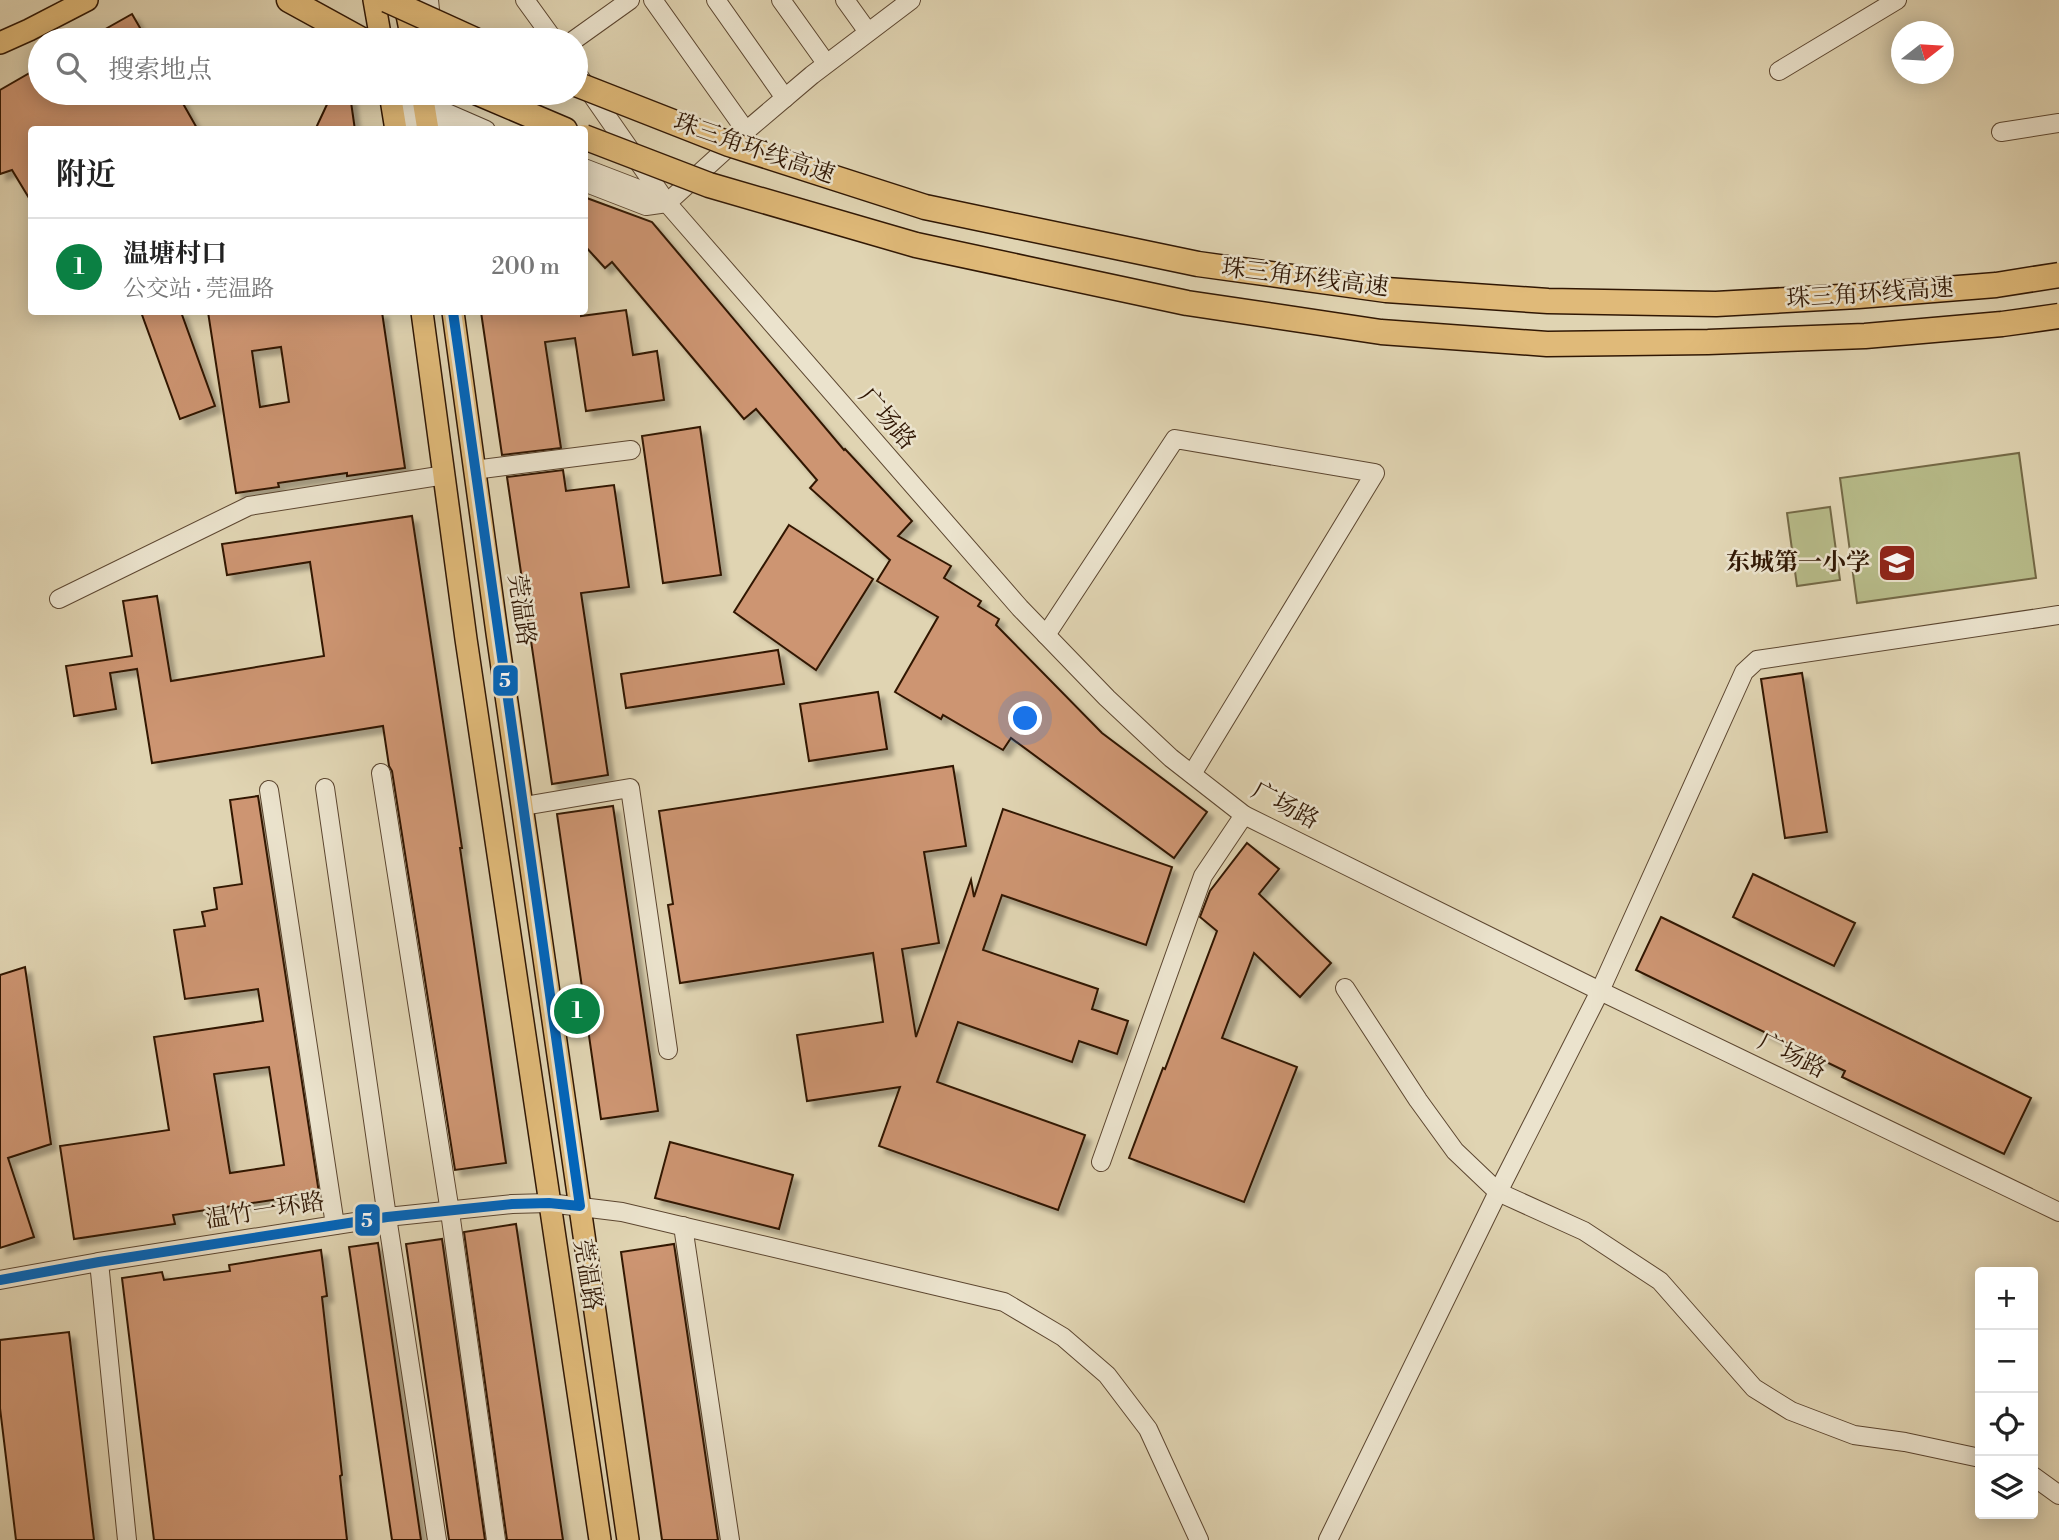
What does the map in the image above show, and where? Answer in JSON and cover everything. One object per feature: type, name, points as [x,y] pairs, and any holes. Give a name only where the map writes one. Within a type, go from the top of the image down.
[{"type":"highway","points":[[289,0],[340,28]]},
{"type":"highway","points":[[387,0],[449,28]]},
{"type":"highway","name":"珠三角环线高速","points":[[588,89],[729,144],[925,207],[1198,264],[1386,289],[1548,302],[1716,304],[1982,286],[2059,275]]},
{"type":"highway","points":[[506,105],[556,126]]},
{"type":"highway","name":"珠三角环线高速","points":[[588,139],[709,185],[916,245],[1187,303],[1381,332],[1547,344],[1708,342],[1865,336],[2002,324],[2059,316]]},
{"type":"main road","points":[[33,28],[87,0]]},
{"type":"main road","points":[[374,0],[379,28]]},
{"type":"main road","points":[[404,0],[410,28]]},
{"type":"main road","points":[[0,43],[28,30]]},
{"type":"main road","points":[[392,105],[395,124]]},
{"type":"main road","name":"莞温路","points":[[422,315],[468,652],[600,1540]]},
{"type":"main road","name":"莞温路","points":[[453,315],[628,1540]]},
{"type":"street","points":[[429,0],[432,28]]},
{"type":"street","points":[[525,0],[545,28]]},
{"type":"street","points":[[588,30],[630,0]]},
{"type":"street","points":[[653,0],[746,131]]},
{"type":"street","points":[[716,0],[785,97]]},
{"type":"street","points":[[781,0],[826,63]]},
{"type":"street","points":[[845,0],[868,32]]},
{"type":"street","points":[[588,184],[646,206],[667,203],[785,97],[911,0]]},
{"type":"street","points":[[1779,71],[1896,0]]},
{"type":"street","name":"广场路","points":[[588,89],[667,203],[1020,608],[1107,698],[1171,758],[1244,815],[1600,991],[2059,1212]]},
{"type":"street","points":[[425,108],[445,126]]},
{"type":"street","points":[[395,124],[425,108],[475,126]]},
{"type":"street","points":[[2001,132],[2059,123]]},
{"type":"street","name":"广场路","points":[[588,170],[649,193],[667,203]]},
{"type":"street","points":[[1046,635],[1175,439],[1375,473],[1192,774]]},
{"type":"street","points":[[474,470],[631,450]]},
{"type":"street","points":[[59,599],[249,506],[444,475]]},
{"type":"street","points":[[1328,1540],[1600,991],[1744,672],[1757,660],[2059,615]]},
{"type":"street","points":[[381,774],[450,1212],[496,1540]]},
{"type":"street","points":[[325,788],[437,1540]]},
{"type":"street","points":[[524,806],[630,788],[668,1050]]},
{"type":"street","points":[[270,790],[335,1225]]},
{"type":"street","points":[[1101,1162],[1203,876],[1244,815]]},
{"type":"street","points":[[1345,988],[1418,1100],[1455,1151],[1499,1192],[1584,1231],[1660,1282],[1755,1388],[1791,1411],[1854,1435],[1905,1442],[1975,1457]]},
{"type":"street","name":"温竹一环路","points":[[0,1280],[387,1217],[512,1204],[549,1203],[622,1212],[1004,1302],[1063,1337],[1107,1375],[1148,1429],[1199,1540]]},
{"type":"street","points":[[683,1226],[730,1540]]},
{"type":"street","points":[[99,1262],[127,1540]]},
{"type":"street","points":[[2038,1480],[2059,1495]]},
{"type":"green space","points":[[2019,453],[2036,578],[1857,603],[1840,478]]},
{"type":"green space","points":[[1830,507],[1840,580],[1797,586],[1787,513]]},
{"type":"building","points":[[132,14],[140,28],[107,28]]},
{"type":"building","points":[[28,74],[28,105],[184,105],[196,126],[28,126],[28,196],[12,170],[0,174],[0,90]]},
{"type":"building","points":[[327,105],[351,105],[354,126],[317,126]]},
{"type":"building","points":[[588,198],[652,222],[844,450],[912,521],[898,536],[951,566],[944,578],[981,601],[978,606],[999,619],[996,625],[1102,733],[1207,812],[1174,858],[1011,738],[1003,750],[943,715],[941,719],[895,692],[938,617],[877,581],[890,560],[810,488],[817,480],[756,409],[744,419],[612,262],[605,268],[588,249]]},
{"type":"building","points":[[626,310],[633,355],[657,351],[664,400],[586,411],[575,338],[545,342],[561,448],[502,455],[481,315],[581,316]]},
{"type":"building","points":[[142,315],[182,315],[215,406],[180,419]]},
{"type":"building","points":[[208,315],[382,315],[405,468],[278,483],[279,487],[236,493]],"holes":[[[281,347],[289,402],[260,407],[252,351]]]},
{"type":"building","points":[[700,427],[721,575],[663,583],[642,436]]},
{"type":"building","points":[[563,470],[566,491],[614,485],[629,587],[581,593],[608,775],[552,784],[507,477]]},
{"type":"building","points":[[412,516],[506,1163],[455,1170],[383,726],[152,763],[137,669],[110,673],[116,709],[74,716],[66,666],[132,656],[123,601],[157,596],[171,681],[324,656],[310,562],[227,575],[222,544]]},
{"type":"building","points":[[789,525],[873,579],[816,670],[734,612]]},
{"type":"building","points":[[778,650],[784,684],[626,708],[621,674]]},
{"type":"building","points":[[1802,673],[1827,832],[1785,838],[1761,679]]},
{"type":"building","points":[[878,692],[887,749],[809,761],[800,704]]},
{"type":"building","points":[[953,766],[966,846],[924,852],[939,943],[902,949],[916,1037],[971,880],[974,897],[1003,809],[1172,867],[1146,945],[1002,895],[983,950],[1098,989],[1092,1009],[1128,1021],[1117,1054],[1079,1041],[1072,1062],[958,1022],[937,1082],[1085,1135],[1058,1210],[879,1146],[900,1087],[807,1101],[797,1035],[883,1022],[873,953],[680,983],[668,905],[673,904],[659,811]]},
{"type":"building","points":[[258,796],[319,1193],[173,1215],[175,1224],[74,1239],[60,1146],[169,1130],[154,1037],[263,1021],[258,989],[185,999],[174,930],[205,926],[202,912],[217,909],[214,888],[242,884],[230,800]],"holes":[[[269,1067],[284,1165],[230,1173],[214,1074]]]},
{"type":"building","points":[[613,806],[658,1111],[601,1119],[557,814]]},
{"type":"building","points":[[1247,843],[1279,869],[1259,894],[1331,963],[1300,997],[1254,953],[1222,1038],[1297,1067],[1244,1202],[1129,1158],[1217,931],[1200,917],[1210,891]]},
{"type":"building","points":[[1753,874],[1855,923],[1834,966],[1733,917]]},
{"type":"building","points":[[1661,917],[2031,1098],[2004,1154],[1842,1077],[1845,1071],[1636,970]]},
{"type":"building","points":[[25,967],[51,1144],[8,1158],[34,1237],[0,1248],[0,975]]},
{"type":"building","points":[[670,1142],[793,1175],[779,1229],[655,1198]]},
{"type":"building","points":[[516,1224],[563,1540],[507,1540],[464,1232]]},
{"type":"building","points":[[442,1239],[485,1540],[449,1540],[406,1244]]},
{"type":"building","points":[[378,1243],[421,1540],[392,1540],[349,1247]]},
{"type":"building","points":[[674,1244],[718,1540],[662,1540],[621,1252]]},
{"type":"building","points":[[321,1250],[327,1296],[322,1297],[347,1540],[154,1540],[122,1278],[162,1272],[164,1280],[230,1271],[229,1265]]},
{"type":"building","points":[[69,1332],[94,1540],[16,1540],[0,1408],[0,1340]]},
{"type":"transit line","name":"5","points":[[0,1280],[387,1217],[512,1204],[580,1206],[453,315]]},
{"type":"place","name":"东城第一小学","points":[[1897,563]]},
{"type":"place","name":"温塘村口","points":[[577,1011]]}]
